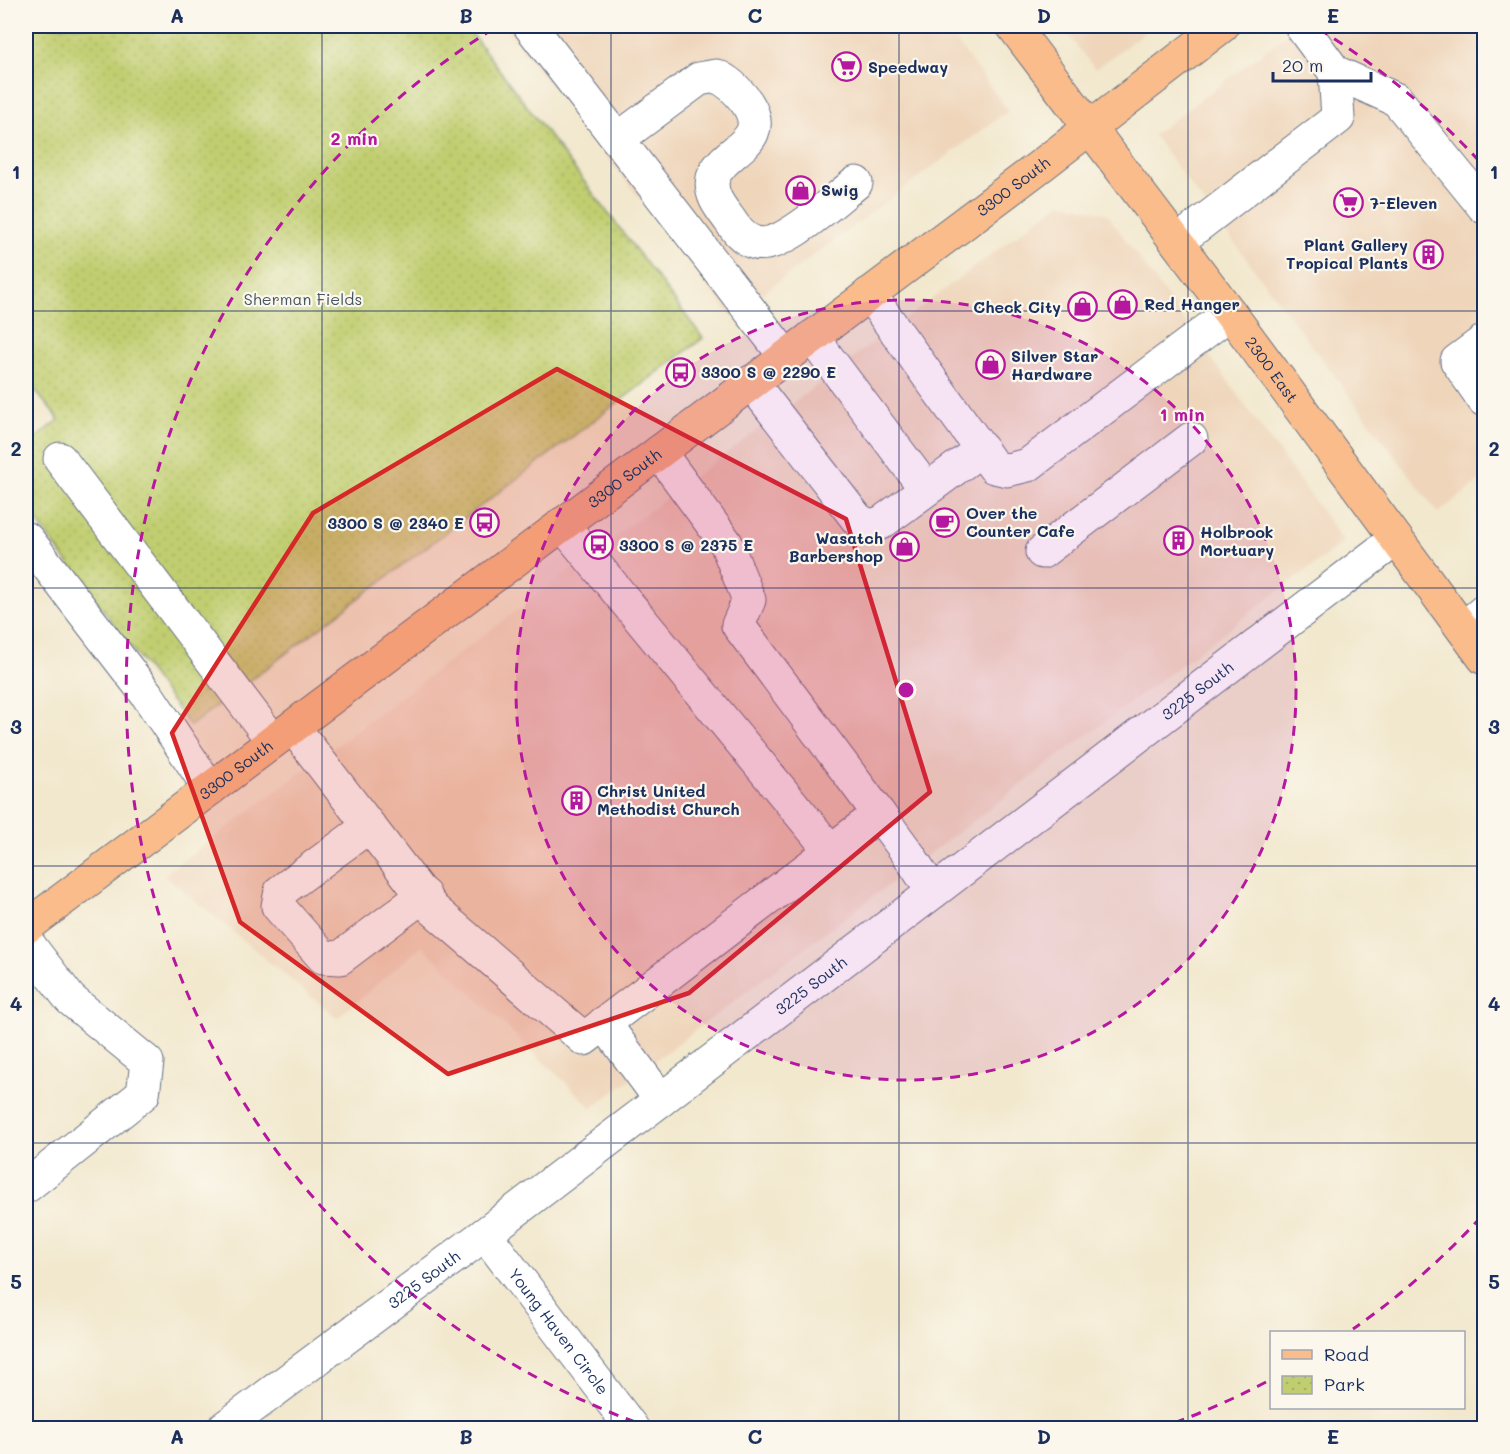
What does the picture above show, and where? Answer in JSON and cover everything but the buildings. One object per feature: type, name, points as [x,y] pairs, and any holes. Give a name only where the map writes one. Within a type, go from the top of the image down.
[{"type":"main road","name":"2300 East","points":[[1013,26],[1090,125],[1396,539],[1474,620],[1485,658]]},
{"type":"main road","name":"3300 South","points":[[26,927],[786,357],[1222,26]]},
{"type":"street","points":[[530,26],[786,357]]},
{"type":"street","points":[[1301,26],[1335,72],[1396,100],[1485,207]]},
{"type":"street","points":[[1177,242],[1338,118],[1335,72]]},
{"type":"street","points":[[618,139],[699,79],[716,76],[736,89],[748,105],[754,119],[750,137],[717,171],[712,188],[719,206],[746,240],[762,244],[779,240],[856,183]]},
{"type":"street","points":[[869,294],[994,467],[1007,470],[1028,465],[1230,313]]},
{"type":"street","points":[[812,337],[926,489]]},
{"type":"street","points":[[1485,340],[1457,361],[1485,400]]},
{"type":"street","points":[[751,382],[857,519],[868,526],[881,522],[982,449]]},
{"type":"street","points":[[1042,552],[1191,440]]},
{"type":"street","points":[[659,452],[726,543],[749,600],[738,625],[879,814],[933,892]]},
{"type":"street","points":[[60,459],[283,734],[369,826],[433,909],[584,1039],[879,814]]},
{"type":"street","points":[[562,524],[830,850]]},
{"type":"street","points":[[27,539],[148,696],[210,789]]},
{"type":"street","name":"3225 South","points":[[224,1428],[485,1234],[1396,539]]},
{"type":"street","points":[[369,826],[281,891],[279,906],[323,957],[340,958],[423,895]]},
{"type":"street","points":[[26,941],[70,999],[147,1062],[143,1094],[27,1186]]},
{"type":"street","points":[[604,1023],[661,1100]]},
{"type":"street","name":"Young Haven Circle","points":[[485,1234],[632,1428]]},
{"type":"highlighted area","points":[[557,369],[846,519],[930,792],[689,993],[448,1074],[240,922],[172,733],[313,513]]},
{"type":"shaded area","points":[[504,26],[945,26],[1008,111],[732,316]]},
{"type":"shaded area","points":[[1061,26],[1153,26],[1095,69]]},
{"type":"shaded area","points":[[1299,26],[1484,26],[1484,478],[1438,513],[1153,135]]},
{"type":"shaded area","points":[[1061,202],[1107,214],[1344,542],[592,1108],[422,946],[337,1018],[164,875]]},
{"type":"green space","name":"Sherman Fields","points":[[26,26],[466,26],[703,338],[190,726],[26,507],[26,446],[59,420],[26,379]]},
{"type":"place","name":"Speedway","points":[[847,67]]},
{"type":"place","name":"Swig","points":[[800,190]]},
{"type":"place","name":"7-Eleven","points":[[1349,203]]},
{"type":"place","name":"Plant Gallery Tropical Plants","points":[[1429,254]]},
{"type":"place","name":"Red Hanger","points":[[1123,304]]},
{"type":"place","name":"Check City","points":[[1082,307]]},
{"type":"place","name":"Silver Star Hardware","points":[[990,365]]},
{"type":"place","name":"3300 S @ 2290 E","points":[[680,372]]},
{"type":"place","name":"Over the Counter Cafe","points":[[945,522]]},
{"type":"place","name":"3300 S @ 2340 E","points":[[485,523]]},
{"type":"place","name":"Holbrook Mortuary","points":[[1179,541]]},
{"type":"place","name":"3300 S @ 2375 E","points":[[598,545]]},
{"type":"place","name":"Wasatch Barbershop","points":[[904,547]]},
{"type":"place","name":"Christ United Methodist Church","points":[[576,800]]}]
